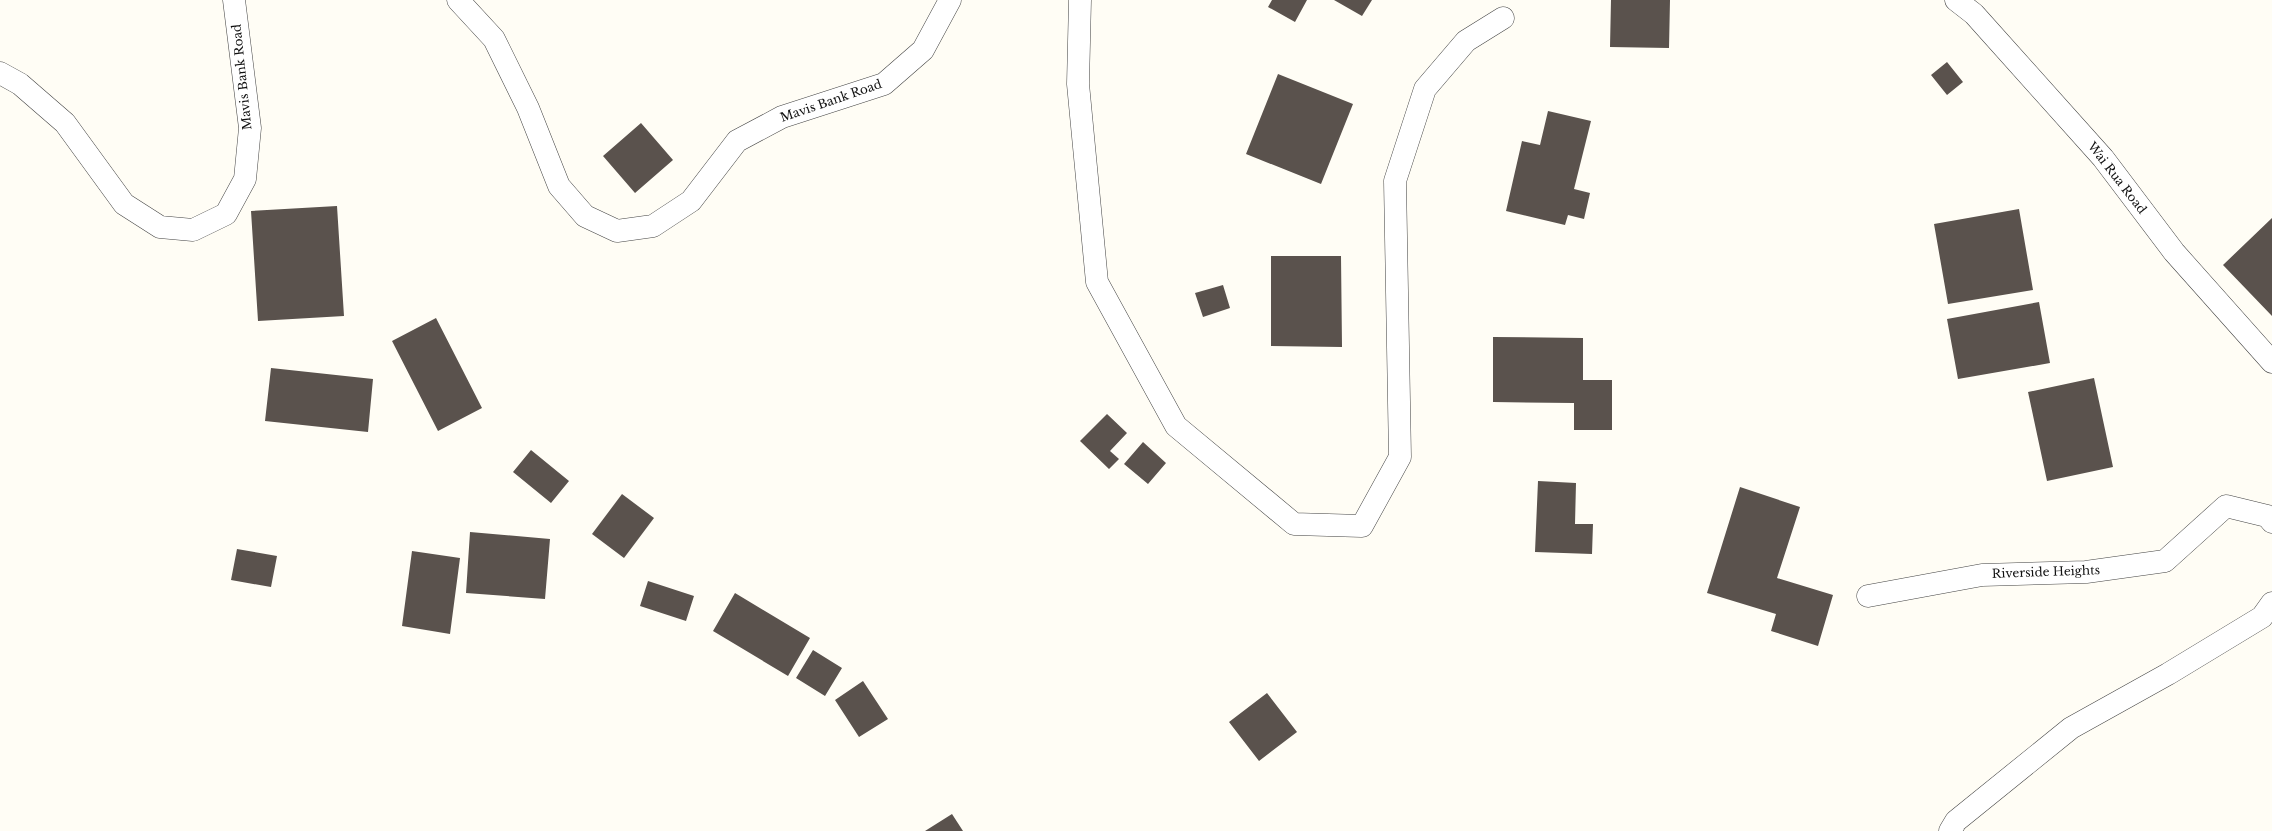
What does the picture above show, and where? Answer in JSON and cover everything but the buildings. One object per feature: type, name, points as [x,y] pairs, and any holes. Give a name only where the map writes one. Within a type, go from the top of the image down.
[{"type":"street","name":"Mavis Bank Road","points":[[0,73],[20,84],[65,123],[124,204],[160,228],[193,230],[226,214],[245,179],[250,128],[234,0]]},
{"type":"street","name":"Mavis Bank Road","points":[[458,0],[494,39],[528,108],[559,186],[585,216],[617,231],[653,226],[691,201],[737,142],[782,117],[884,84],[923,50],[950,0]]},
{"type":"street","points":[[1080,0],[1078,84],[1097,282],[1176,426],[1294,524],[1362,526],[1400,457],[1394,181],[1425,89],[1466,41],[1503,18]]},
{"type":"street","name":"Wai Rua Road","points":[[1956,0],[1974,14],[2103,158],[2174,252],[2272,362]]},
{"type":"street","name":"Riverside Heights","points":[[1868,596],[1982,575],[2086,572],[2165,561],[2226,506],[2267,516],[2272,522]]},
{"type":"street","points":[[1950,831],[1956,821],[2072,728],[2168,674],[2262,617],[2272,603]]}]
